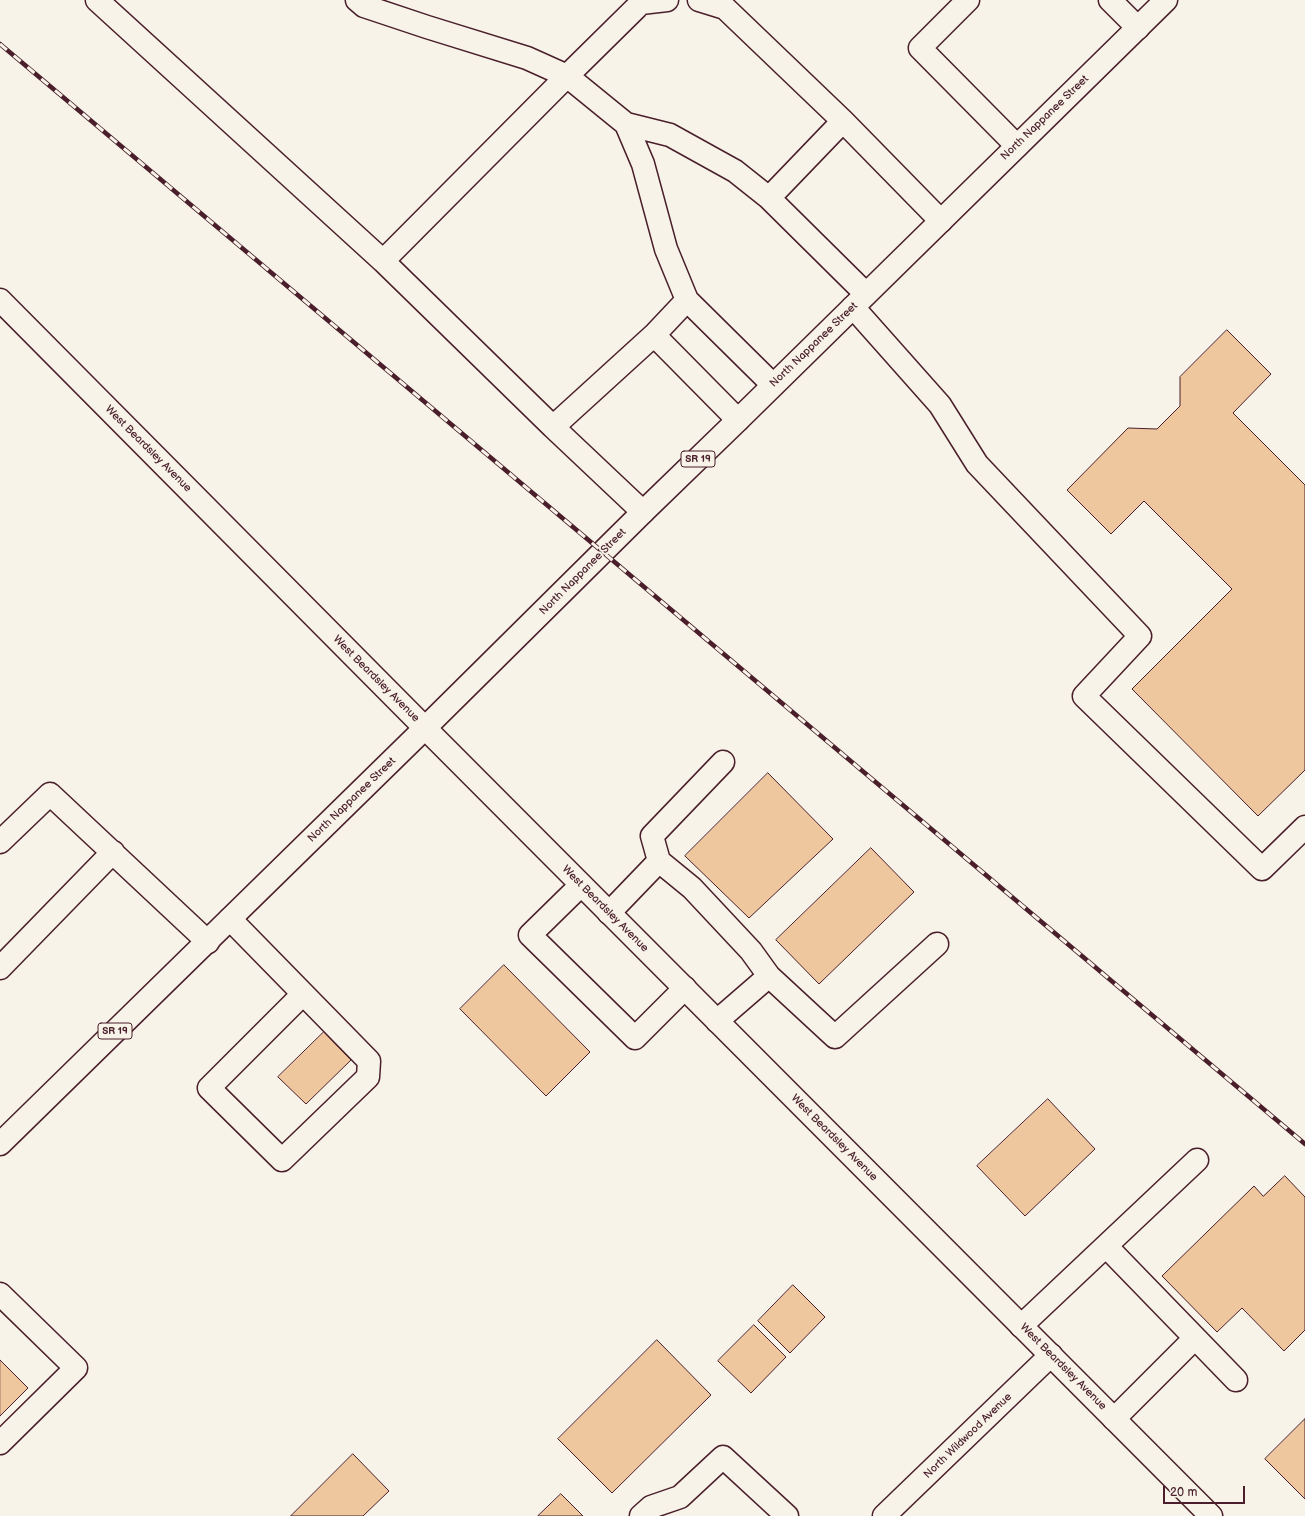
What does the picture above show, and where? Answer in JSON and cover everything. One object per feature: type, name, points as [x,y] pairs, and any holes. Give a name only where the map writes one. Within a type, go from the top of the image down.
[{"type":"main road","points":[[97,0],[382,261],[643,512]]},
{"type":"main road","points":[[357,0],[364,6],[427,28],[527,58],[567,76],[626,124],[670,135],[735,171],[769,198],[860,300],[940,406],[977,464],[1140,636],[1084,696],[1262,869],[1305,827]]},
{"type":"main road","points":[[382,261],[641,3],[667,0]]},
{"type":"main road","points":[[699,0],[725,8],[843,121],[941,221]]},
{"type":"main road","points":[[968,0],[920,48],[1017,146]]},
{"type":"main road","points":[[1110,0],[1138,28]]},
{"type":"main road","name":"North Nappanee Street","points":[[0,1144],[208,942],[643,512],[1166,0]]},
{"type":"main road","points":[[769,198],[843,121]]},
{"type":"main road","points":[[626,124],[643,164],[666,249],[687,300],[773,385]]},
{"type":"main road","name":"West Beardsley Avenue","points":[[0,300],[1211,1516]]},
{"type":"main road","points":[[553,427],[654,335],[687,300]]},
{"type":"main road","points":[[654,335],[738,420]]},
{"type":"main road","points":[[723,762],[652,836],[659,861],[692,888],[751,951],[768,976],[835,1037],[936,944]]},
{"type":"main road","points":[[0,842],[50,794],[208,942]]},
{"type":"main road","points":[[0,968],[113,852]]},
{"type":"main road","points":[[610,913],[659,861]]},
{"type":"main road","points":[[581,885],[530,935],[635,1038],[685,988]]},
{"type":"main road","points":[[230,919],[370,1061],[368,1077],[282,1160],[209,1088],[303,994]]},
{"type":"main road","points":[[717,1021],[768,976]]},
{"type":"main road","points":[[1021,1326],[1197,1160]]},
{"type":"main road","points":[[1106,1246],[1236,1380]]},
{"type":"main road","points":[[0,1294],[76,1368],[0,1443]]},
{"type":"main road","points":[[1114,1419],[1195,1338]]},
{"type":"main road","name":"North Wildwood Avenue","points":[[884,1516],[1051,1355]]},
{"type":"main road","points":[[641,1516],[651,1507],[680,1497],[723,1457],[787,1516]]},
{"type":"building","points":[[1227,330],[1271,374],[1233,413],[1305,485],[1305,770],[1258,816],[1132,689],[1232,589],[1144,501],[1111,534],[1067,490],[1128,428],[1157,429],[1180,406],[1180,377]]},
{"type":"building","points":[[768,773],[833,839],[749,918],[685,856]]},
{"type":"building","points":[[871,848],[914,892],[819,984],[776,940]]},
{"type":"building","points":[[504,965],[590,1052],[546,1096],[460,1009]]},
{"type":"building","points":[[324,1032],[351,1060],[306,1104],[278,1077]]},
{"type":"building","points":[[1048,1099],[1095,1149],[1025,1216],[977,1166]]},
{"type":"building","points":[[1285,1176],[1305,1197],[1305,1330],[1284,1351],[1242,1308],[1217,1332],[1162,1276],[1254,1186],[1263,1196]]},
{"type":"building","points":[[793,1285],[825,1317],[790,1353],[758,1321]]},
{"type":"building","points":[[754,1325],[786,1357],[751,1393],[718,1361]]},
{"type":"building","points":[[657,1340],[711,1395],[612,1493],[558,1439]]},
{"type":"building","points":[[0,1360],[28,1388],[0,1416]]},
{"type":"building","points":[[1305,1419],[1305,1499],[1265,1459]]},
{"type":"building","points":[[353,1454],[389,1491],[363,1516],[291,1516]]},
{"type":"building","points":[[561,1494],[583,1516],[538,1516]]},
{"type":"railway","points":[[0,44],[1305,1144]]}]
